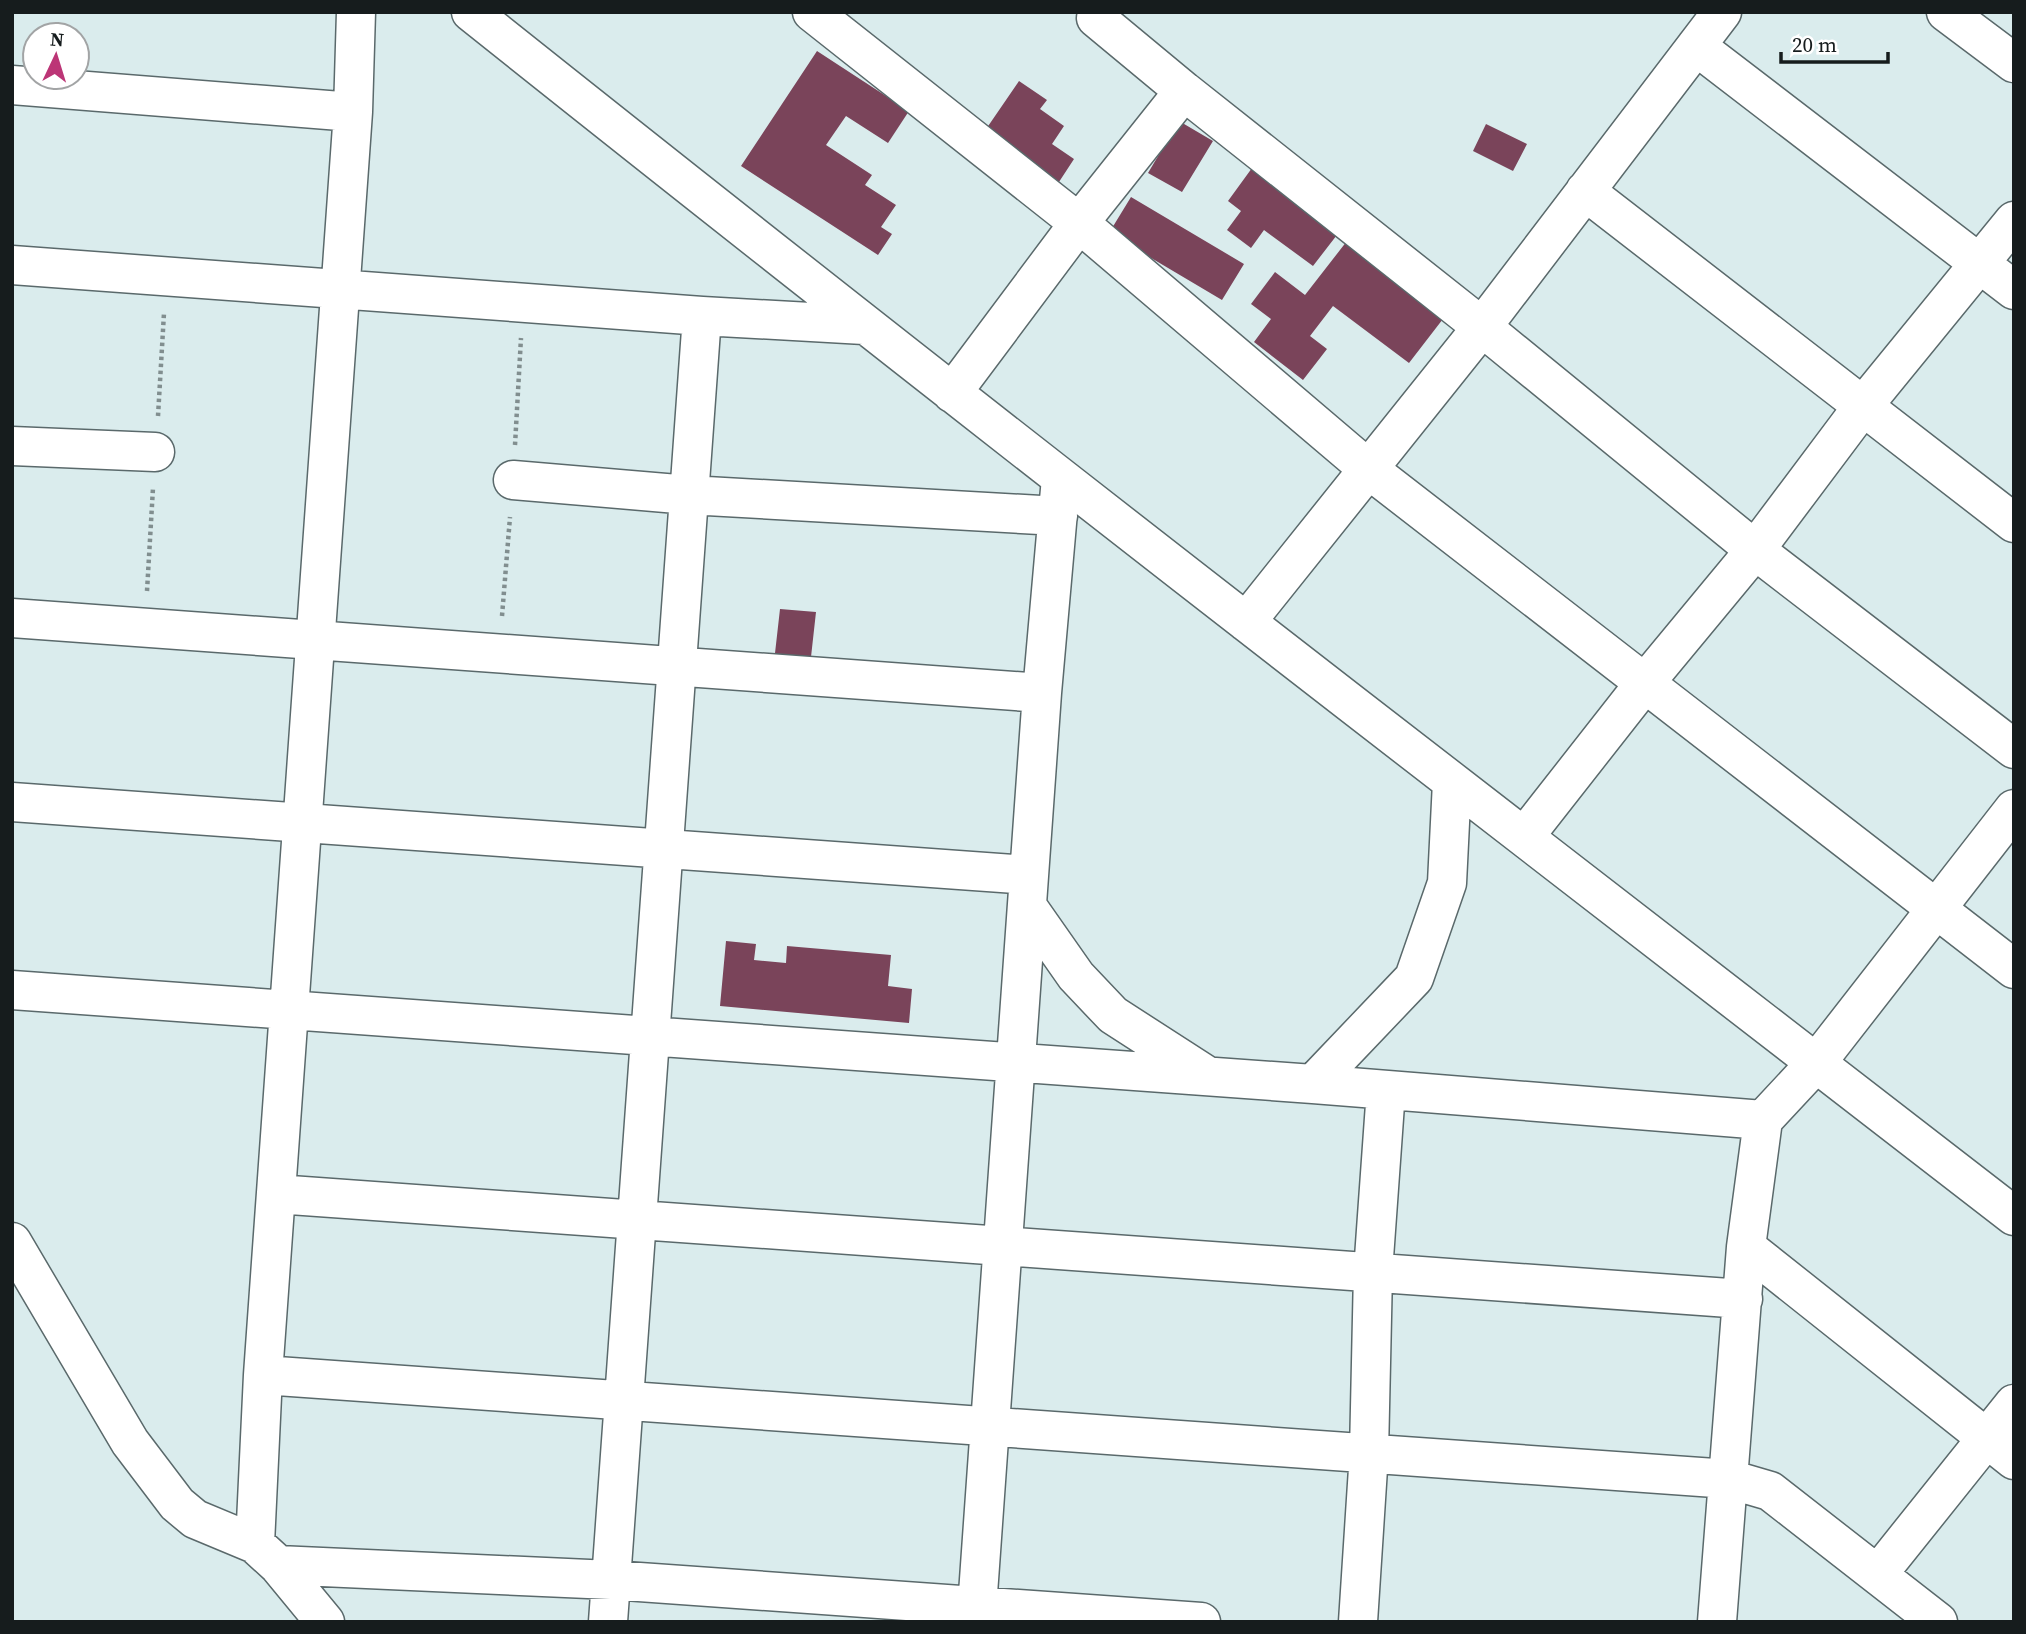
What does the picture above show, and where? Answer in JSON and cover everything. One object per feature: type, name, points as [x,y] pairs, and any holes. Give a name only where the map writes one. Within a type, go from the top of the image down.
[{"type":"street","points":[[266,1555],[262,1375],[353,112],[356,12]]},
{"type":"street","points":[[471,12],[864,325],[2014,1216]]},
{"type":"street","points":[[812,12],[1079,223],[1367,468],[2014,969]]},
{"type":"street","points":[[1246,622],[1482,327],[1722,12]]},
{"type":"street","points":[[1946,12],[2014,64]]},
{"type":"street","points":[[1096,18],[1482,327],[1755,551],[2014,749]]},
{"type":"street","points":[[1696,46],[2014,290]]},
{"type":"street","points":[[12,85],[353,112]]},
{"type":"street","points":[[952,393],[1079,223],[1184,91]]},
{"type":"street","points":[[1585,191],[2014,523]]},
{"type":"street","points":[[1524,837],[1644,684],[1755,551],[1863,406],[2014,221]]},
{"type":"street","points":[[12,265],[702,316],[864,325]]},
{"type":"street","points":[[608,1622],[702,316]]},
{"type":"street","points":[[12,446],[155,452]]},
{"type":"street","points":[[976,1614],[1042,693],[1061,478]]},
{"type":"street","points":[[513,480],[689,495],[1058,516]]},
{"type":"street","points":[[12,618],[1042,693]]},
{"type":"street","points":[[1312,1084],[1414,978],[1447,883],[1452,782]]},
{"type":"street","points":[[12,802],[663,848],[1028,890]]},
{"type":"street","points":[[1717,1622],[1746,1247],[1763,1120],[1817,1062],[2014,809]]},
{"type":"street","points":[[1028,890],[1076,976],[1114,1015],[1209,1077]]},
{"type":"street","points":[[12,990],[1312,1084],[1763,1120]]},
{"type":"street","points":[[1358,1622],[1368,1453],[1373,1272],[1386,1090]]},
{"type":"street","points":[[276,1194],[1743,1299]]},
{"type":"street","points":[[12,1242],[130,1442],[177,1504],[195,1519],[266,1555],[325,1622]]},
{"type":"street","points":[[1746,1247],[1999,1449]]},
{"type":"street","points":[[262,1375],[1729,1479],[1770,1491],[1938,1622]]},
{"type":"street","points":[[1878,1574],[1999,1449],[2014,1404]]},
{"type":"street","points":[[266,1555],[611,1580],[976,1614],[1201,1622]]},
{"type":"building","points":[[817,51],[909,111],[888,143],[846,116],[826,145],[872,175],[865,185],[896,205],[881,227],[892,234],[878,255],[741,166]]},
{"type":"building","points":[[1019,81],[1047,100],[1040,109],[1064,126],[1052,144],[1074,159],[1057,185],[982,135]]},
{"type":"building","points":[[1179,121],[1213,141],[1182,192],[1148,173]]},
{"type":"building","points":[[1486,124],[1527,144],[1513,171],[1473,151]]},
{"type":"building","points":[[1252,168],[1340,231],[1313,266],[1264,230],[1251,248],[1227,230],[1241,211],[1228,201]]},
{"type":"building","points":[[1131,197],[1244,264],[1222,300],[1109,233]]},
{"type":"building","points":[[1347,241],[1446,315],[1409,363],[1333,306],[1310,336],[1327,349],[1303,380],[1254,342],[1271,319],[1251,304],[1275,272],[1305,295]]},
{"type":"building","points":[[780,609],[816,612],[810,666],[774,662]]},
{"type":"building","points":[[726,941],[756,944],[754,960],[786,963],[787,946],[891,955],[888,986],[912,989],[909,1023],[720,1006]]}]
